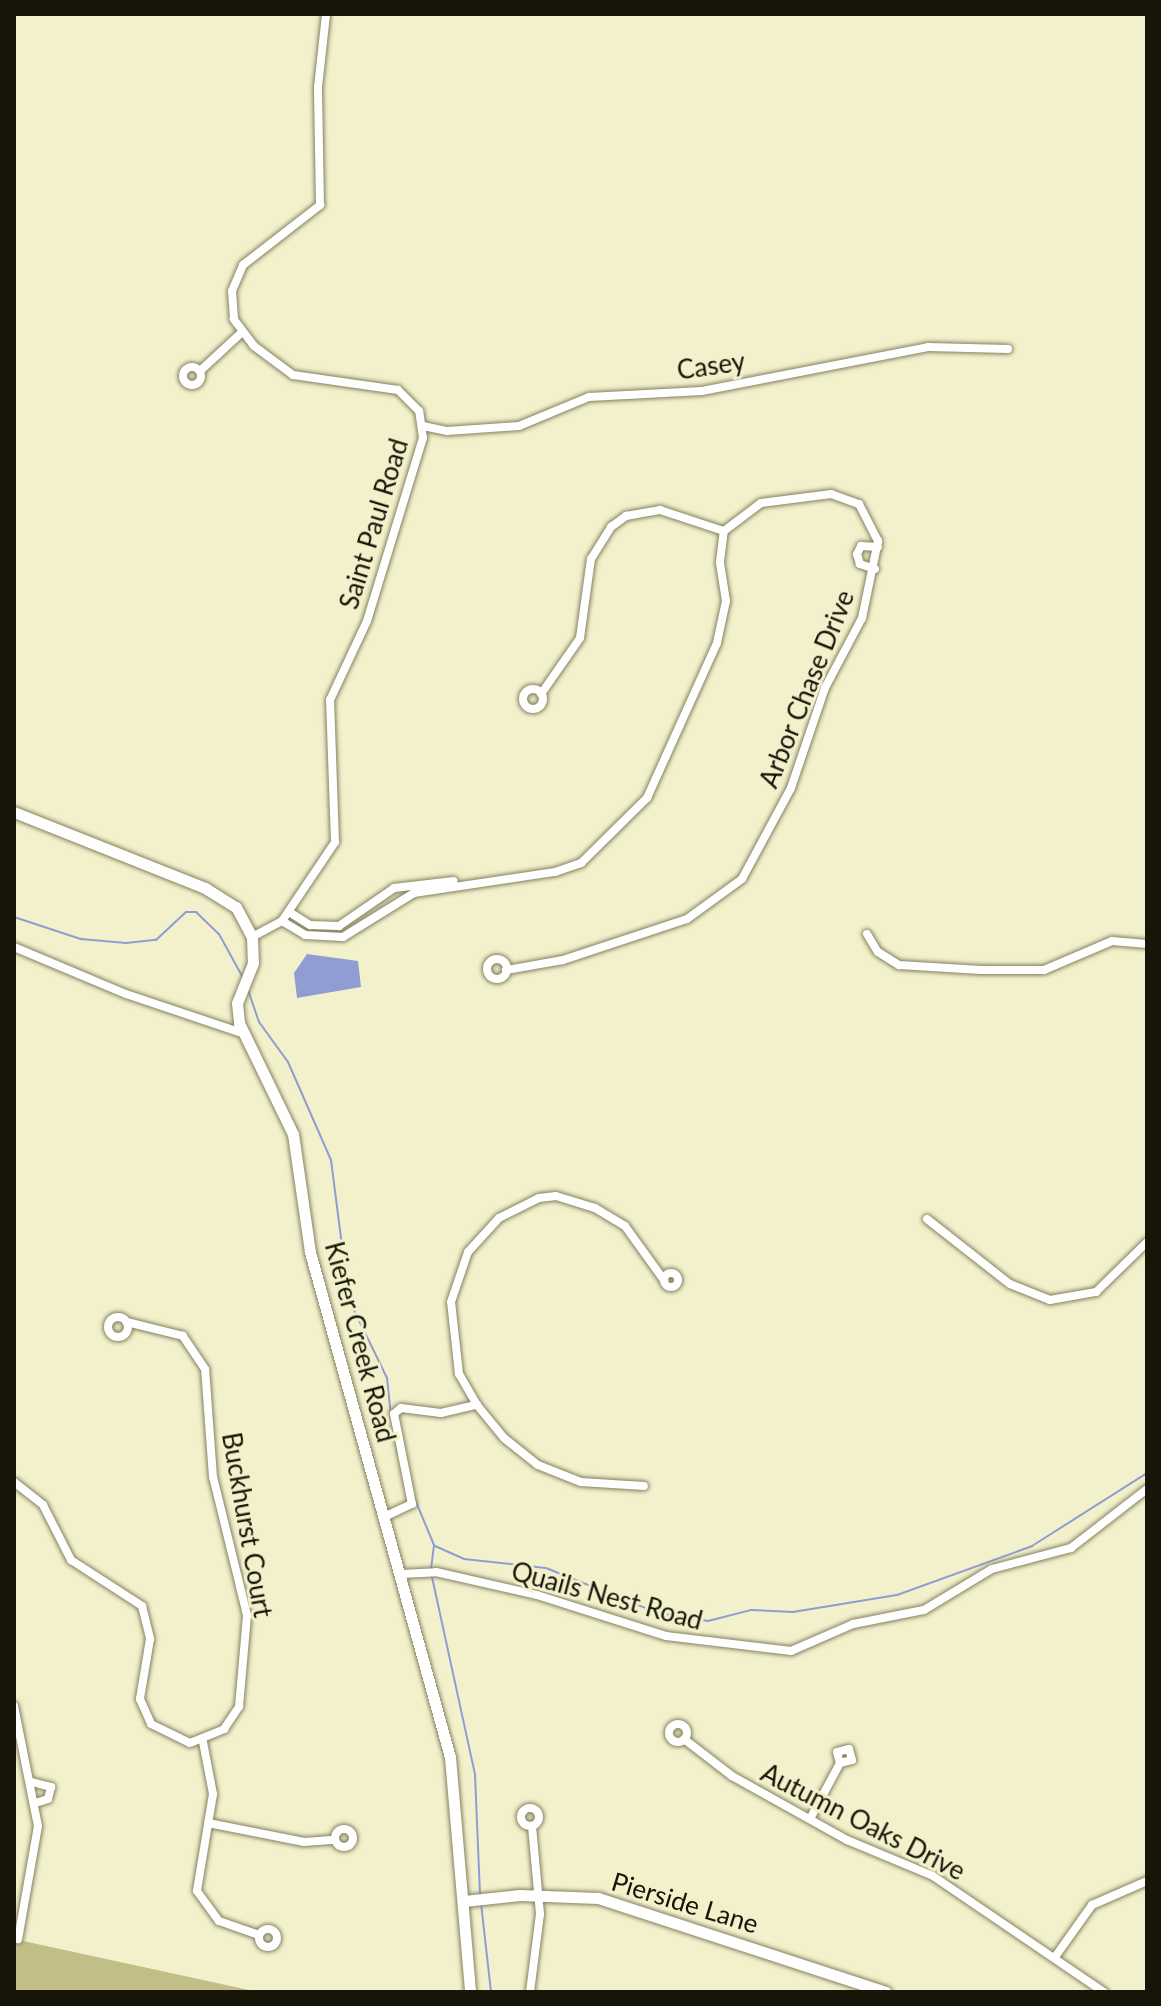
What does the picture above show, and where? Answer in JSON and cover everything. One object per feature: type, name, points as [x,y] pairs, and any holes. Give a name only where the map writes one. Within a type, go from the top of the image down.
[{"type":"street","points":[[200,371],[241,333],[231,304],[243,265],[320,205],[318,87],[326,14]]},
{"type":"street","name":"Saint Paul Road","points":[[241,333],[279,367],[310,382],[388,384],[411,401],[423,426],[367,621],[330,700],[335,842],[282,921],[252,937]]},
{"type":"street","name":"Casey","points":[[423,426],[447,431],[519,426],[589,397],[702,391],[928,347],[1008,349]]},
{"type":"street","points":[[724,531],[761,503],[839,495],[871,517],[878,547],[861,546],[857,554],[860,564],[875,569]]},
{"type":"street","points":[[541,694],[580,638],[591,559],[611,527],[626,516],[660,510],[724,531]]},
{"type":"street","points":[[282,921],[305,935],[343,937],[404,896],[475,881],[573,867],[641,806],[720,634],[724,531]]},
{"type":"street","name":"Arbor Chase Drive","points":[[506,970],[563,960],[687,919],[742,879],[804,759],[825,688],[862,618],[878,547]]},
{"type":"street","points":[[14,812],[205,888],[236,907],[252,937]]},
{"type":"street","points":[[289,912],[310,925],[349,923],[403,885],[475,881]]},
{"type":"street","points":[[305,935],[310,925]]},
{"type":"street","points":[[867,934],[878,952],[899,965],[981,970],[1044,970],[1112,941],[1147,944]]},
{"type":"street","name":"Kiefer Creek Road","points":[[252,937],[253,963],[237,1003],[242,1033],[293,1134],[310,1252],[386,1516],[450,1757],[470,1992]]},
{"type":"street","points":[[14,947],[126,994],[242,1033]]},
{"type":"street","points":[[644,1486],[581,1482],[538,1465],[504,1438],[477,1405],[459,1374],[451,1302],[468,1252],[499,1218],[548,1197],[595,1208],[625,1226],[664,1280]]},
{"type":"street","points":[[927,1219],[1010,1284],[1050,1300],[1096,1292],[1147,1242]]},
{"type":"street","name":"Buckhurst Court","points":[[127,1322],[183,1336],[205,1369],[213,1477],[247,1615],[239,1707],[224,1729],[203,1742]]},
{"type":"street","points":[[386,1516],[412,1504],[394,1414],[401,1408],[441,1413],[477,1405]]},
{"type":"street","points":[[14,1482],[43,1505],[71,1560],[142,1606],[150,1639],[140,1699],[151,1724],[172,1739],[203,1742],[213,1785],[196,1883],[202,1903],[219,1921],[259,1935]]},
{"type":"street","name":"Quails Nest Road","points":[[401,1574],[436,1572],[537,1595],[666,1636],[791,1651],[853,1624],[924,1610],[992,1569],[1071,1548],[1147,1489]]},
{"type":"street","points":[[14,1706],[36,1803],[37,1851],[18,1939]]},
{"type":"street","name":"Autumn Oaks Drive","points":[[684,1739],[732,1776],[810,1819],[933,1876],[1104,1992]]},
{"type":"street","points":[[810,1819],[840,1763]]},
{"type":"street","points":[[32,1782],[51,1787],[48,1799],[36,1803]]},
{"type":"street","points":[[208,1823],[312,1844],[335,1840]]},
{"type":"street","points":[[530,1992],[538,1895],[532,1826]]},
{"type":"street","points":[[1055,1957],[1092,1905],[1147,1881]]},
{"type":"street","name":"Pierside Lane","points":[[464,1901],[538,1895],[598,1898],[644,1909],[886,1992]]},
{"type":"shaded area","points":[[14,1939],[258,1992],[14,1992]]},
{"type":"water","points":[[307,954],[358,961],[361,987],[297,998],[294,973]]},
{"type":"waterway","points":[[14,917],[81,939],[126,943],[156,940],[186,912],[196,912],[219,934],[242,976]]},
{"type":"waterway","points":[[248,990],[259,1022],[288,1062],[331,1160],[349,1300],[387,1378],[391,1415]]},
{"type":"waterway","points":[[395,1437],[398,1454]]},
{"type":"waterway","points":[[435,1546],[464,1559],[546,1568],[658,1613],[708,1621],[751,1610],[793,1612],[897,1595],[1032,1546],[1147,1473]]},
{"type":"waterway","points":[[414,1497],[434,1545],[431,1571]]},
{"type":"waterway","points":[[432,1577],[475,1775],[480,1893]]},
{"type":"waterway","points":[[481,1903],[491,1992]]}]
